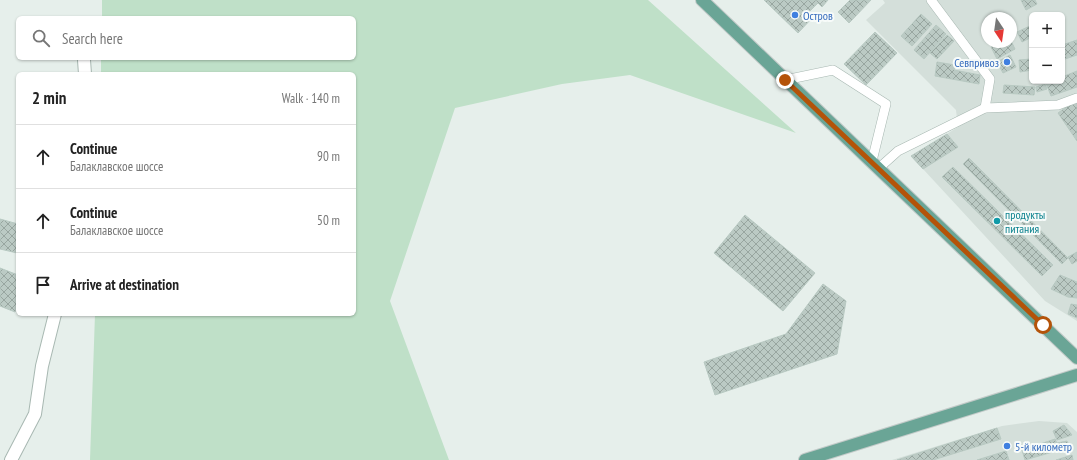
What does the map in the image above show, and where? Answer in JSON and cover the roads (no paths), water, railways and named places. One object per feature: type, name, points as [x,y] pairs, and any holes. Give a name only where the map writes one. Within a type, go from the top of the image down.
[{"type":"main road","points":[[702,0],[1077,358]]},
{"type":"main road","points":[[805,460],[1077,375]]},
{"type":"street","points":[[84,60],[85,72]]},
{"type":"street","points":[[11,460],[35,414],[42,366],[54,316]]},
{"type":"lane","points":[[931,0],[990,79],[985,108]]},
{"type":"lane","points":[[785,80],[833,70],[886,104],[876,165]]},
{"type":"lane","points":[[876,165],[898,151],[985,108],[1058,105],[1077,98]]},
{"type":"place","name":"Остров","points":[[795,15]]},
{"type":"place","name":"Севпривоз","points":[[1007,62]]},
{"type":"place","name":"продукты питания","points":[[997,221]]},
{"type":"place","name":"5-й километр","points":[[1007,446]]}]
